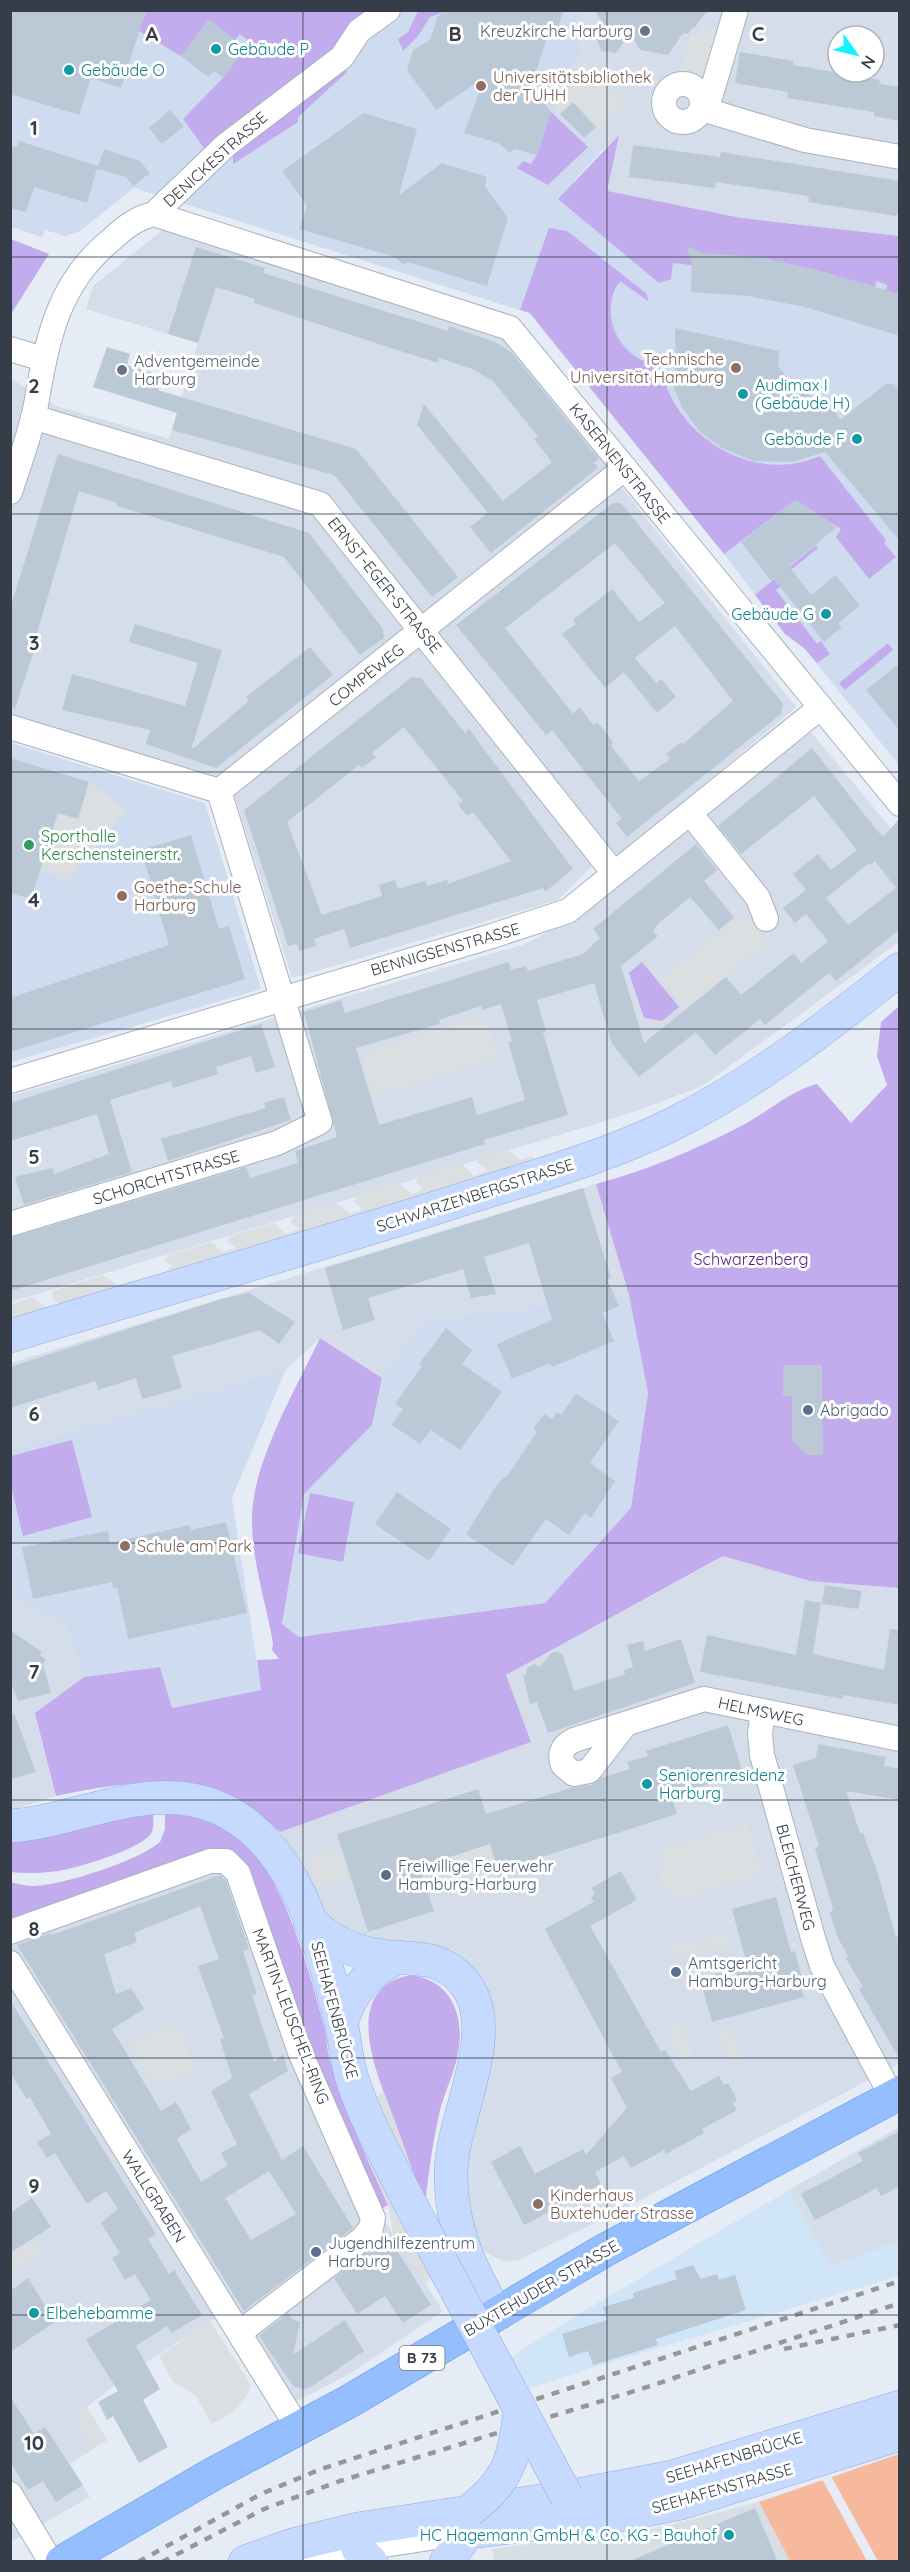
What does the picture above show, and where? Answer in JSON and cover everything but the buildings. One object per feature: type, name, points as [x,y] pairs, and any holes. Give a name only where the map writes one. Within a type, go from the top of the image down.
[{"type":"main road","name":"SCHWARZENBERGSTRASSE","points":[[10,1336],[276,1255],[354,1234],[582,1161],[672,1125],[744,1085],[779,1062],[900,969]]},
{"type":"main road","name":"SEEHAFENBRÜCKE","points":[[21,1825],[144,1799],[177,1798],[211,1806],[251,1828],[273,1851],[292,1878],[310,1921],[328,1973],[356,2089],[412,2207],[567,2497]]},
{"type":"main road","points":[[310,1921],[339,1944],[368,1954],[422,1957],[440,1962],[463,1981],[473,2001],[478,2025],[477,2054],[453,2150],[452,2195],[459,2236],[467,2259],[497,2314]]},
{"type":"main road","points":[[341,2024],[346,2007],[364,1980],[398,1957]]},
{"type":"main road","points":[[328,1973],[334,1979],[348,1983],[364,1980]]},
{"type":"main road","name":"BUXTEHUDER STRASSE","points":[[62,2562],[605,2250],[896,2095]]},
{"type":"main road","name":"SEEHAFENBRÜCKE","points":[[245,2562],[292,2545],[358,2529],[470,2521],[567,2497],[672,2477],[900,2407]]},
{"type":"main road","points":[[446,2562],[470,2521],[510,2466],[517,2444],[520,2410]]},
{"type":"main road","name":"SEEHAFENSTRASSE","points":[[470,2521],[649,2510],[692,2499],[900,2434]]},
{"type":"street","name":"DENICKESTRASSE","points":[[10,492],[33,417],[43,359],[66,294],[81,268],[129,224],[141,217],[154,214],[226,145],[342,57],[359,31],[388,10]]},
{"type":"street","points":[[736,10],[704,110],[805,140],[900,157]]},
{"type":"street","name":"KASERNENSTRASSE","points":[[154,214],[510,328],[900,804]]},
{"type":"street","points":[[10,350],[43,359]]},
{"type":"street","name":"ERNST-EGER-STRASSE","points":[[33,417],[320,504],[614,873]]},
{"type":"street","name":"COMPEWEG","points":[[219,791],[625,468]]},
{"type":"street","name":"BENNIGSENSTRASSE","points":[[10,1080],[544,920],[568,910],[821,707]]},
{"type":"street","points":[[10,727],[219,791],[282,997]]},
{"type":"street","points":[[690,813],[758,898],[766,920]]},
{"type":"street","name":"SCHORCHTSTRASSE","points":[[10,1224],[277,1143],[320,1122],[282,997]]},
{"type":"street","name":"HELMSWEG","points":[[625,1725],[704,1699],[900,1738]]},
{"type":"street","name":"BLEICHERWEG","points":[[763,1712],[760,1733],[762,1755],[822,1966],[896,2095]]},
{"type":"street","name":"MARTIN-LEUSCHEL-RING","points":[[10,1932],[210,1861],[225,1861],[238,1873],[300,2052],[373,2218],[368,2233],[239,2333]]},
{"type":"street","name":"WALLGRABEN","points":[[10,1964],[298,2428]]},
{"type":"street","points":[[10,2494],[51,2562]]},
{"type":"street","points":[[315,2562],[364,2555],[470,2521]]},
{"type":"shaded area","name":"Technische Universität Hamburg","points":[[10,11],[582,11],[580,57],[546,95],[560,116],[599,154],[572,183],[741,218],[899,236],[899,765],[804,648],[785,634],[724,554],[529,313],[134,188],[80,231],[66,236],[45,230],[42,237],[11,227]]},
{"type":"shaded area","points":[[582,11],[899,11],[899,236],[741,218],[607,191],[618,136],[599,154],[560,116],[546,95],[580,57]]},
{"type":"shaded area","points":[[701,26],[721,32],[707,79],[680,70],[690,36],[697,37]]},
{"type":"shaded area","points":[[584,63],[625,106],[600,131],[573,102],[560,114],[546,99]]},
{"type":"shaded area","points":[[165,228],[504,337],[586,435],[623,489],[796,707],[624,852],[592,866],[558,900],[292,978],[234,794],[217,780],[11,715],[11,379],[57,406],[169,439],[198,343],[86,309],[93,286]]},
{"type":"shaded area","points":[[811,732],[899,838],[899,942],[702,1086],[631,1113],[11,1302],[11,1096],[525,944],[575,918]]},
{"type":"shaded area","name":"Goethe-Schule Harburg","points":[[11,743],[205,803],[261,989],[11,1062]]},
{"type":"shaded area","points":[[89,782],[126,810],[67,882],[41,869],[58,813],[78,819]]},
{"type":"shaded area","points":[[743,913],[767,943],[685,1010],[661,980]]},
{"type":"shaded area","points":[[485,1015],[498,1058],[374,1096],[361,1053]]},
{"type":"shaded area","points":[[507,1149],[520,1160],[532,1156],[534,1161],[170,1277],[169,1268],[172,1266],[164,1261],[167,1255],[211,1242],[223,1252],[236,1248],[227,1241],[230,1236],[274,1223],[286,1234],[299,1229],[290,1222],[293,1216],[336,1203],[351,1214],[363,1209],[354,1202],[359,1194],[398,1182],[412,1194],[424,1189],[416,1182],[419,1177],[461,1162],[474,1176],[487,1170],[477,1162],[481,1157]]},
{"type":"shaded area","points":[[596,1184],[629,1295],[423,1321],[382,1378],[320,1338],[286,1369],[11,1449],[11,1363]]},
{"type":"shaded area","points":[[103,1275],[117,1285],[133,1281],[135,1289],[11,1328],[11,1304],[33,1297],[45,1307],[59,1304],[52,1297],[53,1291]]},
{"type":"shaded area","points":[[629,1295],[648,1393],[631,1508],[545,1603],[299,1637],[282,1624],[304,1494],[372,1425],[382,1378],[423,1321]]},
{"type":"shaded area","name":"Schule am Park","points":[[286,1369],[232,1498],[261,1690],[172,1708],[160,1667],[84,1677],[65,1625],[25,1605],[11,1594],[11,1449]]},
{"type":"shaded area","points":[[724,1556],[810,1581],[899,1588],[899,2064],[621,2210],[519,2260],[506,2262],[492,2256],[479,2246],[463,2202],[474,1970],[458,1955],[435,1945],[418,1942],[359,1943],[328,1921],[301,1863],[280,1832],[530,1742],[505,1676]]},
{"type":"shaded area","points":[[11,1594],[25,1605],[65,1625],[84,1677],[36,1713],[56,1796],[12,1810]]},
{"type":"shaded area","points":[[747,1824],[762,1875],[675,1900],[671,1886],[663,1888],[658,1871],[666,1868],[661,1849]]},
{"type":"shaded area","points":[[490,1844],[504,1888],[472,1900],[467,1883],[453,1888],[445,1858]]},
{"type":"shaded area","points":[[339,1848],[348,1878],[316,1887],[307,1858]]},
{"type":"shaded area","points":[[217,1850],[378,2211],[443,2311],[348,2375],[277,2411],[217,2317],[131,2372],[87,2407],[107,2440],[70,2464],[90,2497],[11,2542],[11,1920]]},
{"type":"shaded area","points":[[726,1933],[729,1945],[702,1952],[699,1940]]},
{"type":"shaded area","points":[[694,1941],[697,1953],[667,1960],[665,1948]]},
{"type":"shaded area","points":[[677,2023],[694,2053],[683,2060],[664,2030]]},
{"type":"shaded area","points":[[726,2024],[744,2055],[732,2062],[714,2031]]},
{"type":"shaded area","points":[[179,2025],[196,2073],[155,2087],[128,2039]]},
{"type":"shaded area","points":[[384,2092],[449,2270],[423,2283],[393,2233],[388,2205],[348,2113]]},
{"type":"shaded area","points":[[899,2127],[899,2241],[830,2267],[789,2190]]},
{"type":"shaded area","points":[[789,2190],[830,2267],[899,2241],[899,2276],[585,2370],[499,2399],[494,2368],[569,2320]]},
{"type":"shaded area","points":[[32,2239],[41,2253],[11,2274],[11,2253]]},
{"type":"shaded area","points":[[210,2321],[251,2385],[249,2392],[233,2412],[212,2424],[195,2395],[173,2382],[159,2356]]},
{"type":"shaded area","points":[[86,2407],[107,2440],[93,2448],[73,2416]]},
{"type":"shaded area","points":[[899,2454],[899,2561],[790,2561],[759,2502]]},
{"type":"shaded area","points":[[759,2502],[790,2561],[495,2562],[492,2549],[577,2537],[623,2537]]},
{"type":"green space","points":[[146,11],[381,11],[204,148],[183,119],[223,78],[250,42],[240,34],[235,40],[209,20],[181,56],[139,31]]},
{"type":"green space","points":[[418,11],[446,11],[430,17],[418,36],[403,51],[398,39],[408,32]]},
{"type":"green space","points":[[341,68],[347,72],[298,117],[298,122],[233,164],[233,154]]},
{"type":"green space","points":[[551,112],[588,147],[548,185],[517,168],[523,161],[531,164],[537,155]]},
{"type":"green space","points":[[619,135],[607,191],[741,218],[899,236],[899,294],[886,291],[887,285],[876,281],[875,287],[816,270],[758,257],[698,266],[673,263],[671,279],[659,283],[558,199]]},
{"type":"green space","points":[[549,228],[567,231],[647,294],[648,301],[620,281],[613,294],[611,320],[622,344],[631,353],[655,364],[655,371],[647,370],[654,387],[665,383],[675,405],[690,424],[707,440],[727,452],[750,461],[773,465],[796,463],[820,456],[886,540],[884,543],[896,557],[869,579],[836,537],[841,529],[795,500],[724,554],[530,313],[520,310]]},
{"type":"green space","points":[[11,239],[49,254],[11,314]]},
{"type":"green space","points":[[816,545],[818,548],[787,573],[791,578],[776,590],[817,644],[821,641],[830,654],[817,663],[804,648],[785,634],[755,595]]},
{"type":"green space","points":[[888,643],[893,650],[845,690],[839,683]]},
{"type":"green space","points":[[642,962],[679,1007],[662,1021],[644,1018],[629,973]]},
{"type":"green space","name":"Schwarzenberg","points":[[899,1006],[899,1588],[810,1581],[723,1556],[506,1675],[531,1742],[280,1832],[253,1811],[227,1797],[200,1788],[146,1783],[117,1785],[56,1796],[35,1713],[84,1677],[160,1667],[172,1708],[261,1690],[257,1660],[279,1659],[272,1650],[273,1643],[254,1552],[252,1521],[254,1499],[267,1451],[320,1338],[382,1378],[372,1425],[304,1494],[282,1624],[299,1637],[545,1603],[631,1508],[648,1393],[629,1295],[596,1184],[690,1150],[745,1124],[798,1091],[817,1084],[851,1123],[887,1085],[877,1056],[881,1022]]},
{"type":"green space","points":[[72,1440],[92,1517],[23,1536],[11,1486],[11,1456]]},
{"type":"green space","points":[[310,1493],[354,1502],[343,1562],[298,1553]]},
{"type":"green space","points":[[165,1811],[202,1820],[229,1831],[253,1852],[268,1873],[293,1925],[303,1954],[325,2030],[330,2061],[342,2098],[388,2205],[378,2211],[308,2052],[235,1858],[11,1920],[10,1882],[34,1886],[47,1885],[100,1871],[135,1857],[160,1842],[165,1829]]},
{"type":"green space","points":[[153,1813],[152,1833],[133,1847],[58,1871],[11,1872],[10,1843],[60,1835],[110,1820]]},
{"type":"green space","points":[[410,1975],[425,1978],[447,1993],[458,2016],[460,2030],[457,2058],[437,2122],[425,2205],[380,2080],[369,2036],[369,2016],[375,1998],[388,1984]]},
{"type":"pier","points":[[831,2476],[878,2561],[867,2561],[822,2479]]},
{"type":"railway","points":[[138,2562],[261,2494],[321,2469],[900,2281]]},
{"type":"railway","points":[[162,2562],[264,2509],[340,2481],[641,2389],[900,2303]]},
{"type":"railway","points":[[784,2349],[900,2325]]},
{"type":"place","name":"Kreuzkirche Harburg","points":[[645,31]]},
{"type":"place","name":"Gebäude P","points":[[216,49]]},
{"type":"place","name":"Gebäude O","points":[[69,70]]},
{"type":"place","name":"Universitätsbibliothek der TUHH","points":[[481,86]]},
{"type":"place","name":"Technische Universität Hamburg","points":[[736,368]]},
{"type":"place","name":"Adventgemeinde Harburg","points":[[122,370]]},
{"type":"place","name":"Audimax I (Gebäude H)","points":[[743,394]]},
{"type":"place","name":"Gebäude F","points":[[857,439]]},
{"type":"place","name":"Gebäude G","points":[[826,614]]},
{"type":"place","name":"Sporthalle Kerschensteinerstr.","points":[[29,845]]},
{"type":"place","name":"Goethe-Schule Harburg","points":[[122,896]]},
{"type":"place","name":"Abrigado","points":[[808,1410]]},
{"type":"place","name":"Schule am Park","points":[[125,1546]]},
{"type":"place","name":"Seniorenresidenz Harburg","points":[[647,1784]]},
{"type":"place","name":"Freiwillige Feuerwehr Hamburg-Harburg","points":[[386,1875]]},
{"type":"place","name":"Amtsgericht Hamburg-Harburg","points":[[676,1972]]},
{"type":"place","name":"Kinderhaus Buxtehuder Strasse","points":[[538,2204]]},
{"type":"place","name":"Jugendhilfezentrum Harburg","points":[[316,2252]]},
{"type":"place","name":"Elbehebamme","points":[[34,2313]]},
{"type":"place","name":"HC Hagemann GmbH & Co. KG - Bauhof","points":[[729,2535]]}]
